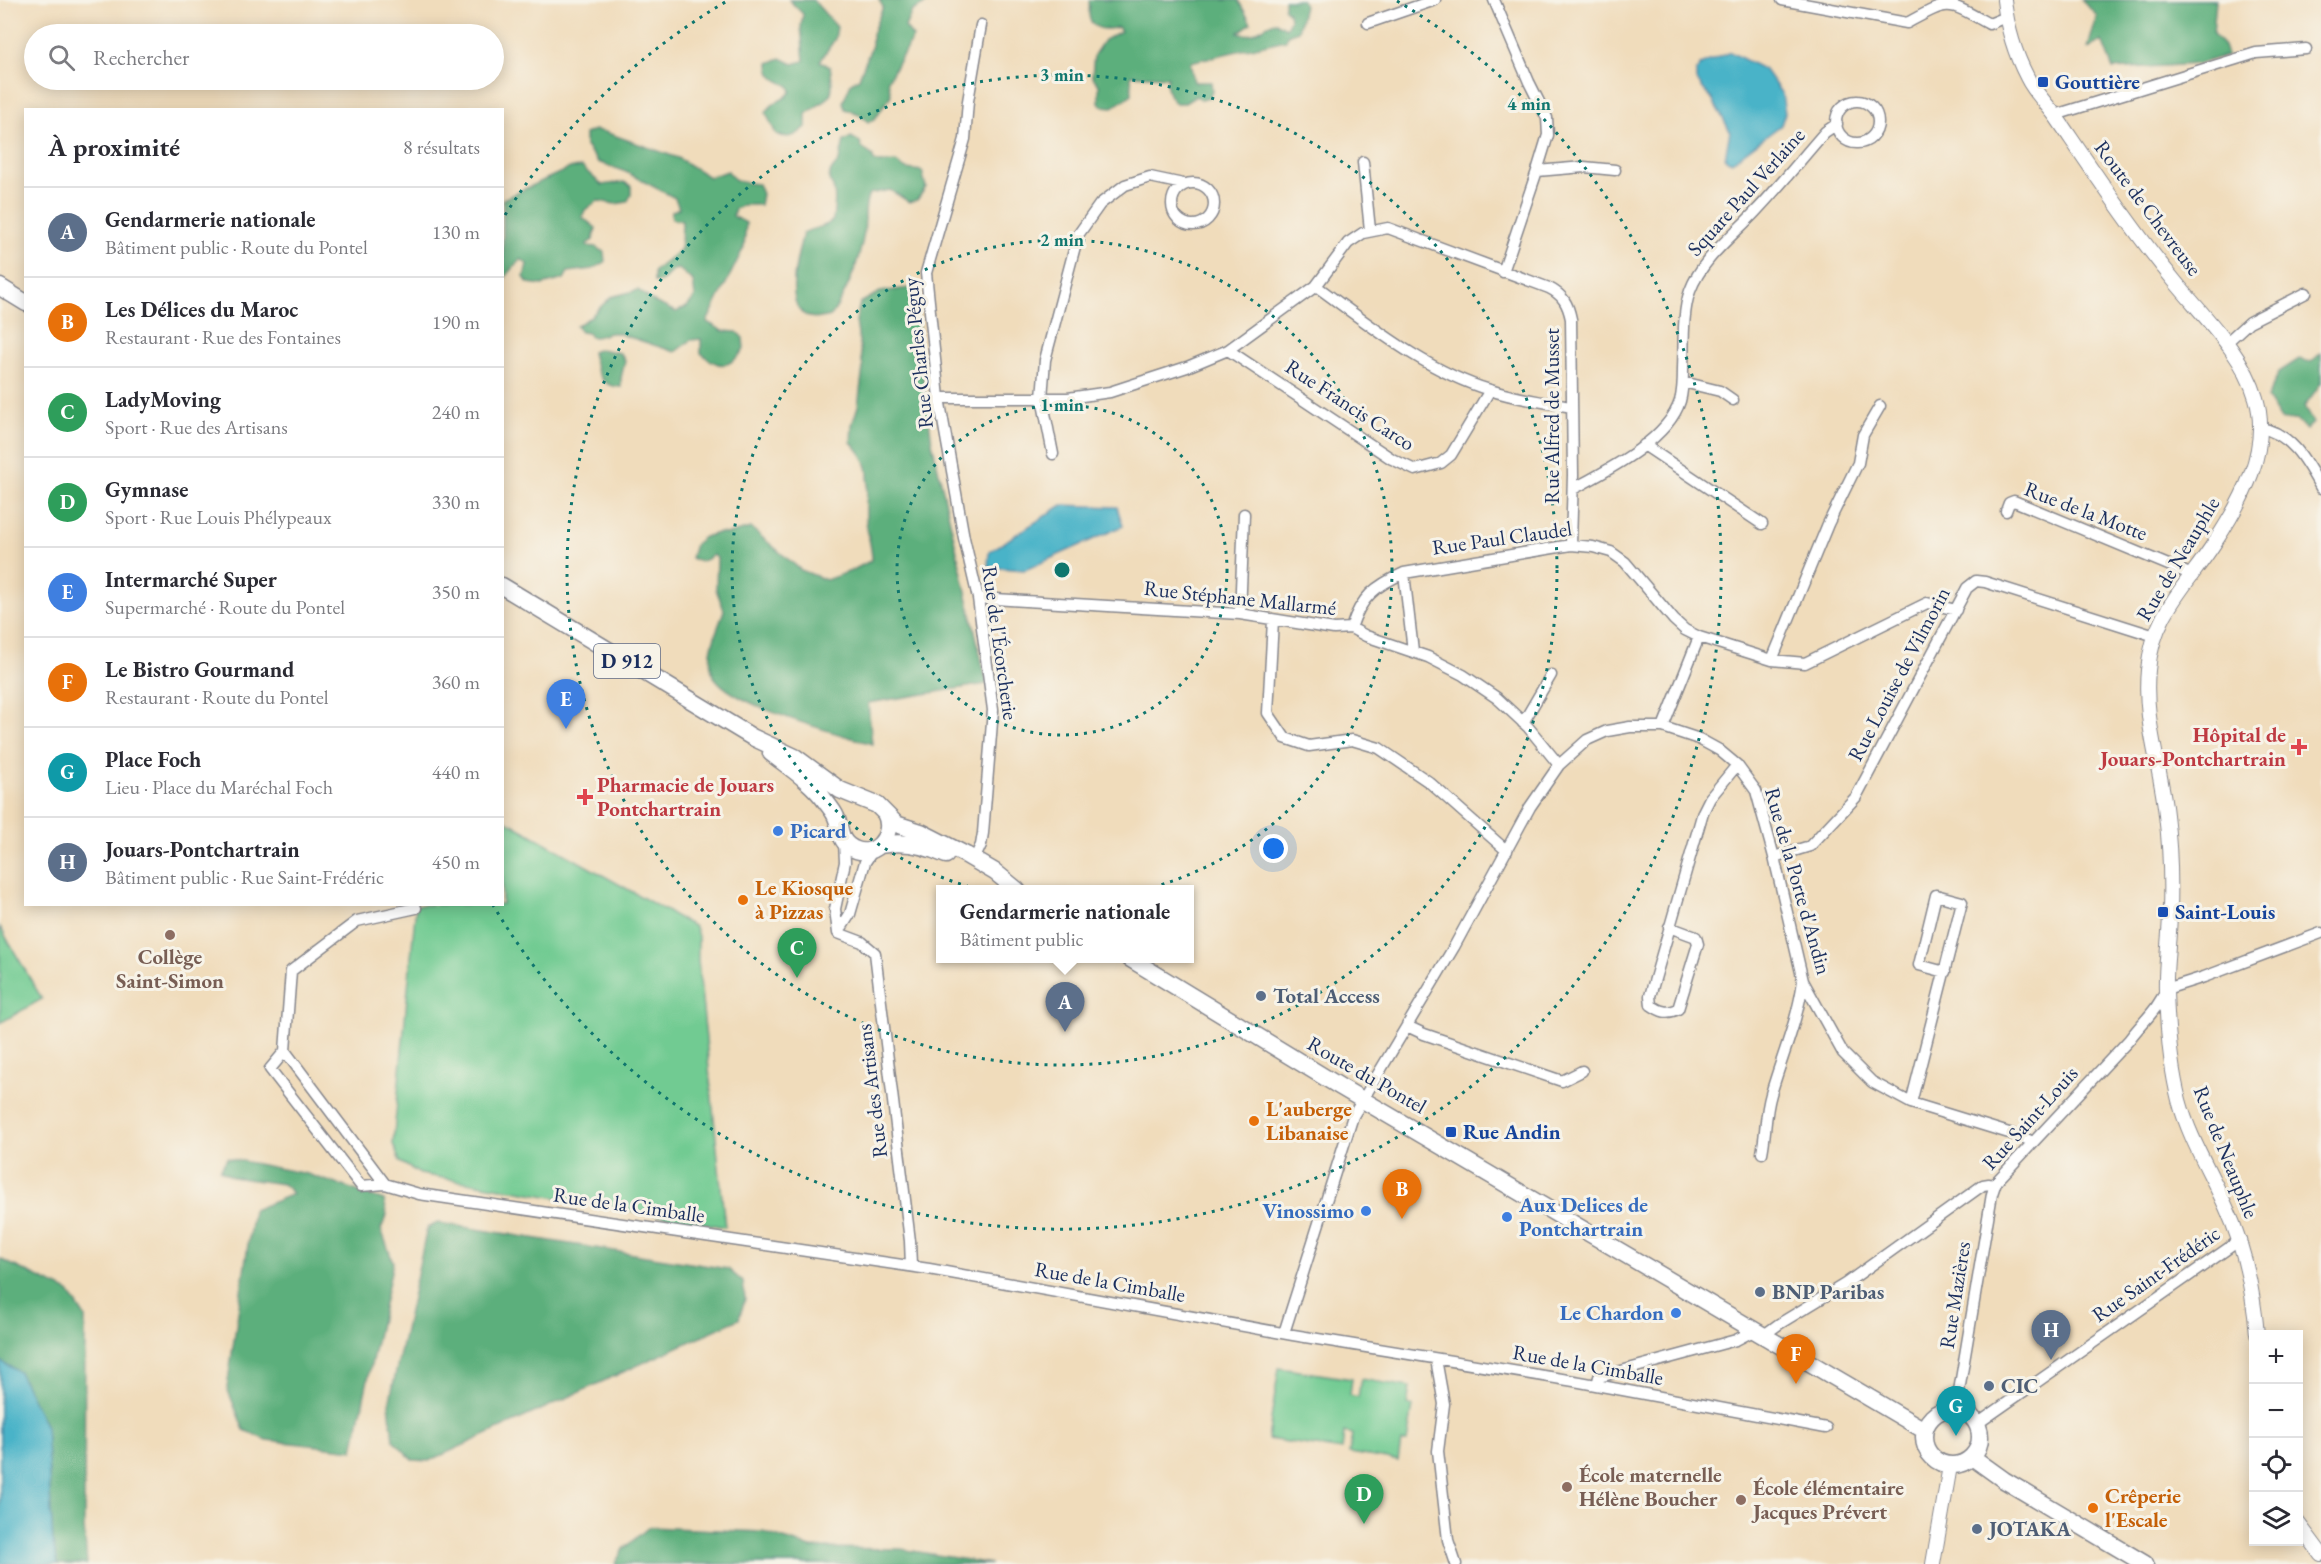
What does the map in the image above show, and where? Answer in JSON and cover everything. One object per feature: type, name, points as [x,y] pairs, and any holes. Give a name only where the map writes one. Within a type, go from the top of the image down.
[{"type":"main road","points":[[0,287],[24,302]]},
{"type":"main road","name":"D 912","points":[[504,587],[752,736],[795,757],[840,790],[869,802]]},
{"type":"main road","name":"D 912","points":[[752,736],[819,793],[833,812],[841,833]]},
{"type":"main road","points":[[999,885],[930,848],[905,842],[859,851],[841,833],[842,813],[850,805],[858,802],[877,805],[897,824],[933,837],[995,872],[1011,885]]},
{"type":"main road","points":[[877,847],[887,835],[889,828],[885,813]]},
{"type":"main road","name":"Route du Pontel","points":[[1136,963],[1363,1100],[1924,1430]]},
{"type":"main road","points":[[1956,1409],[1965,1412],[1977,1424],[1980,1441],[1972,1457],[1966,1462],[1950,1466],[1935,1460],[1929,1454],[1925,1446],[1924,1430],[1928,1422],[1940,1412],[1956,1409]]},
{"type":"main road","points":[[1972,1457],[2004,1480],[2145,1564]]},
{"type":"street","points":[[1368,23],[1435,0]]},
{"type":"street","points":[[1494,0],[1547,118],[1548,135],[1503,272]]},
{"type":"street","points":[[1782,0],[1907,24],[1940,4],[1957,4],[1989,24],[2006,17]]},
{"type":"street","name":"Route de Chevreuse","points":[[2004,0],[2011,40],[2026,77],[2146,247],[2226,343],[2247,374],[2257,401],[2260,433]]},
{"type":"street","name":"Rue Charles Péguy","points":[[964,538],[939,398],[926,273],[965,139],[968,101],[981,25]]},
{"type":"street","points":[[2055,115],[2256,53],[2306,49]]},
{"type":"street","name":"Square Paul Verlaine","points":[[1573,489],[1620,463],[1644,445],[1665,424],[1680,402],[1683,382],[1684,326],[1689,292],[1706,262],[1757,210],[1825,132],[1837,124]]},
{"type":"street","points":[[939,398],[1068,398],[1110,392],[1228,350],[1316,286],[1347,243],[1370,230],[1363,162]]},
{"type":"street","points":[[1537,171],[1584,167],[1615,170]]},
{"type":"street","points":[[1053,454],[1042,398],[1045,360],[1078,235],[1100,204],[1125,185],[1150,177],[1183,184],[1197,183],[1209,190],[1214,204],[1213,211],[1204,222],[1191,225],[1178,220],[1174,214],[1171,208],[1173,194],[1183,184]]},
{"type":"street","name":"Rue Alfred de Musset","points":[[1370,230],[1388,228],[1549,288],[1565,301],[1571,319],[1573,489],[1570,545]]},
{"type":"street","points":[[1316,286],[1370,325],[1436,367],[1490,390],[1571,407]]},
{"type":"street","points":[[2226,343],[2249,322],[2306,293]]},
{"type":"street","name":"Rue Francis Carco","points":[[1228,350],[1392,459],[1415,470],[1441,463],[1451,455],[1490,390]]},
{"type":"street","points":[[1683,382],[1720,391],[1733,400]]},
{"type":"street","points":[[1772,660],[1828,524],[1858,463],[1863,435],[1880,406]]},
{"type":"street","points":[[2260,433],[2268,429],[2300,452],[2321,488]]},
{"type":"street","name":"Rue de Neauphle","points":[[2257,1330],[2253,1289],[2240,1240],[2197,1148],[2179,1100],[2172,1064],[2166,989],[2170,910],[2166,812],[2146,697],[2148,666],[2163,615],[2190,574],[2214,545],[2248,483],[2256,461],[2260,433]]},
{"type":"street","points":[[1644,445],[1762,524]]},
{"type":"street","name":"Rue de la Motte","points":[[2006,511],[2009,503],[2014,501],[2190,574]]},
{"type":"street","points":[[1240,614],[1244,514]]},
{"type":"street","name":"Rue de l'Écorcherie","points":[[964,538],[978,598],[993,710],[983,833],[981,845],[974,860]]},
{"type":"street","name":"Rue Paul Claudel","points":[[1351,628],[1357,609],[1368,594],[1404,573],[1570,545],[1593,547],[1611,552],[1618,557],[1685,630],[1699,637],[1772,660],[1805,663],[1927,603],[1956,610]]},
{"type":"street","points":[[1404,573],[1413,651]]},
{"type":"street","name":"Rue Louise de Vilmorin","points":[[1774,857],[1810,846],[1856,797],[1967,588],[1976,581],[2155,636]]},
{"type":"street","name":"Rue Stéphane Mallarmé","points":[[978,598],[1240,614],[1334,628],[1351,628],[1366,636],[1428,657],[1463,675],[1497,698],[1523,723],[1559,765]]},
{"type":"street","points":[[1274,620],[1268,713],[1285,738],[1309,746],[1352,740],[1379,747],[1429,782],[1507,851]]},
{"type":"street","points":[[1664,727],[1699,637]]},
{"type":"street","points":[[1523,723],[1551,675]]},
{"type":"street","name":"Rue de la Porte d'Andin","points":[[1284,1333],[1353,1116],[1454,947],[1530,807],[1559,765],[1587,740],[1606,731],[1630,727],[1664,727],[1699,739],[1719,750],[1737,765],[1755,791],[1774,857],[1803,981],[1843,1053],[1872,1082],[1911,1103],[2033,1142]]},
{"type":"street","points":[[1669,927],[1696,937],[1698,944],[1678,1009],[1669,1013],[1660,1011],[1651,1005],[1650,996],[1669,927],[1703,812],[1710,798],[1737,765]]},
{"type":"street","points":[[838,933],[835,909],[844,862],[841,833]]},
{"type":"street","points":[[838,933],[850,914],[865,862],[877,847]]},
{"type":"street","points":[[1911,1103],[1945,972],[1962,902],[1936,895],[1920,965],[1945,972]]},
{"type":"street","points":[[385,1184],[285,1050],[291,971],[357,921],[416,908]]},
{"type":"street","name":"Rue des Artisans","points":[[838,933],[862,942],[875,953],[910,1241],[911,1266]]},
{"type":"street","points":[[2166,989],[2321,933]]},
{"type":"street","points":[[1762,1153],[1767,1129],[1765,1121],[1771,1095],[1798,1010],[1803,981]]},
{"type":"street","name":"Rue Saint-Louis","points":[[1597,1385],[1599,1377],[1736,1340],[1779,1324],[1845,1284],[1983,1185],[1989,1184],[1994,1188],[2006,1170],[2129,1040],[2145,1018],[2155,1011],[2166,989]]},
{"type":"street","points":[[1407,1026],[1424,1034],[1562,1081],[1582,1071]]},
{"type":"street","name":"Rue de la Cimballe","points":[[285,1050],[270,1069],[361,1186],[385,1184],[419,1194],[911,1266],[1284,1333],[1597,1385],[1826,1428]]},
{"type":"street","name":"Rue Mazières","points":[[1956,1409],[1994,1188]]},
{"type":"street","name":"Rue Saint-Frédéric","points":[[1977,1424],[2240,1240]]},
{"type":"street","points":[[1436,1359],[1444,1404],[1438,1451],[1448,1540],[1456,1564]]},
{"type":"street","points":[[1934,1564],[1950,1466]]},
{"type":"street","points":[[2303,1530],[2321,1554]]},
{"type":"green space","points":[[789,0],[813,0],[837,27],[835,39],[820,61],[830,67],[831,92],[825,100],[806,114],[806,127],[796,135],[789,137],[776,134],[766,113],[772,105],[791,91],[789,86],[772,76],[769,63],[781,58],[793,64],[804,61],[801,26],[803,14]]},
{"type":"green space","points":[[879,0],[932,0],[912,11],[905,27],[913,37],[888,80],[891,95],[875,119],[868,122],[857,113],[845,109],[843,102],[851,83],[859,78],[872,45],[872,34],[883,7]]},
{"type":"green space","points":[[1089,0],[1238,0],[1251,23],[1238,33],[1244,34],[1254,33],[1276,22],[1286,28],[1290,20],[1289,13],[1284,9],[1284,0],[1302,0],[1304,6],[1298,31],[1287,35],[1286,40],[1190,62],[1194,82],[1211,82],[1212,90],[1209,98],[1202,100],[1196,96],[1185,103],[1176,103],[1168,91],[1168,77],[1131,75],[1132,94],[1113,107],[1102,106],[1099,103],[1099,85],[1092,76],[1094,55],[1104,40],[1121,31],[1118,27],[1104,29],[1092,24],[1089,15]]},
{"type":"green space","points":[[2081,0],[2216,0],[2213,34],[2224,46],[2227,55],[2198,64],[2113,69],[2102,41],[2088,48],[2097,16]]},
{"type":"green space","points":[[594,130],[678,158],[709,177],[728,171],[737,180],[758,184],[762,194],[760,205],[743,205],[735,209],[733,216],[746,223],[744,247],[707,322],[723,331],[737,332],[743,338],[744,349],[729,363],[718,364],[701,353],[701,339],[691,340],[675,352],[617,333],[591,337],[588,333],[581,332],[576,326],[589,318],[611,297],[638,290],[654,302],[676,312],[687,307],[695,297],[693,281],[679,269],[673,270],[661,282],[654,282],[654,271],[681,249],[682,221],[672,219],[671,212],[679,208],[675,198],[626,172],[598,162],[585,145],[585,134]]},
{"type":"green space","points":[[851,137],[860,142],[862,148],[872,155],[874,161],[896,162],[906,169],[922,171],[926,187],[917,200],[909,202],[890,190],[869,194],[865,208],[862,243],[847,287],[831,316],[814,318],[802,313],[796,304],[794,276],[797,260],[803,233],[826,225],[833,220],[835,205],[832,184],[829,180],[830,174],[839,160],[844,141]]},
{"type":"green space","points":[[582,167],[602,185],[624,182],[631,186],[631,195],[627,202],[615,204],[598,201],[585,210],[582,217],[596,228],[593,240],[587,246],[596,247],[604,252],[605,262],[593,269],[568,272],[564,279],[542,285],[528,283],[524,277],[527,264],[521,259],[504,279],[504,199],[570,168]]},
{"type":"green space","points":[[915,287],[922,370],[932,442],[987,684],[868,703],[872,744],[758,706],[720,684],[712,672],[710,657],[724,610],[716,589],[717,558],[713,555],[703,561],[691,558],[695,544],[704,537],[751,528],[801,570],[826,580],[872,560],[866,523],[868,469],[860,452],[851,442],[863,368],[856,321],[860,303],[880,292]]},
{"type":"green space","points":[[600,349],[620,353],[625,361],[621,387],[608,384],[600,376],[592,352]]},
{"type":"green space","points":[[2321,353],[2321,383],[2304,407],[2313,423],[2306,430],[2296,419],[2281,420],[2267,398],[2279,372],[2299,359],[2311,362]]},
{"type":"green space","points":[[504,820],[695,927],[698,936],[698,960],[725,1227],[420,1174],[400,1162],[393,1144],[416,906],[504,906]]},
{"type":"green space","points":[[0,927],[42,999],[0,1023]]},
{"type":"green space","points":[[227,1158],[307,1174],[384,1200],[387,1215],[381,1229],[393,1262],[353,1450],[266,1440],[244,1430],[227,1388],[253,1210],[293,1194],[283,1184],[232,1177],[220,1170]]},
{"type":"green space","points":[[438,1223],[728,1269],[743,1282],[745,1299],[739,1319],[429,1461],[413,1460],[393,1440],[389,1404],[427,1228]]},
{"type":"green space","points":[[0,1259],[69,1292],[85,1317],[84,1527],[87,1564],[58,1564],[53,1543],[46,1427],[19,1372],[0,1361]]},
{"type":"green space","points":[[1279,1368],[1352,1379],[1350,1395],[1358,1397],[1361,1379],[1410,1387],[1407,1405],[1413,1406],[1407,1442],[1401,1442],[1398,1461],[1349,1453],[1352,1434],[1344,1432],[1342,1450],[1268,1439]]},
{"type":"green space","points":[[649,1527],[763,1532],[811,1548],[901,1549],[991,1564],[615,1564],[623,1549]]},
{"type":"water","points":[[1730,52],[1765,70],[1782,94],[1785,113],[1781,125],[1732,162],[1725,159],[1730,131],[1713,101],[1696,80],[1696,72],[1700,65]]},
{"type":"water","points":[[1062,505],[1117,507],[1123,526],[1025,570],[988,567],[989,552]]},
{"type":"water","points":[[0,1361],[19,1372],[46,1427],[53,1543],[58,1564],[0,1564]]},
{"type":"place","name":"Gouttière","points":[[2043,82]]},
{"type":"place","name":"Intermarché Super","points":[[566,729]]},
{"type":"place","name":"Hôpital de Jouars-Pontchartrain","points":[[2299,747]]},
{"type":"place","name":"Pharmacie de Jouars Pontchartrain","points":[[585,797]]},
{"type":"place","name":"Picard","points":[[778,831]]},
{"type":"place","name":"Le Kiosque à Pizzas","points":[[743,900]]},
{"type":"place","name":"Saint-Louis","points":[[2163,912]]},
{"type":"place","name":"Collège Saint-Simon","points":[[170,935]]},
{"type":"place","name":"LadyMoving","points":[[797,978]]},
{"type":"place","name":"Total Access","points":[[1261,996]]},
{"type":"place","name":"Gendarmerie nationale","points":[[1065,1032]]},
{"type":"place","name":"L'auberge Libanaise","points":[[1254,1121]]},
{"type":"place","name":"Rue Andin","points":[[1451,1132]]},
{"type":"place","name":"Vinossimo","points":[[1366,1211]]},
{"type":"place","name":"Aux Delices de Pontchartrain","points":[[1507,1217]]},
{"type":"place","name":"Les Délices du Maroc","points":[[1402,1219]]},
{"type":"place","name":"BNP Paribas","points":[[1760,1292]]},
{"type":"place","name":"Le Chardon","points":[[1676,1313]]},
{"type":"place","name":"Jouars-Pontchartrain","points":[[2051,1360]]},
{"type":"place","name":"Le Bistro Gourmand","points":[[1796,1384]]},
{"type":"place","name":"CIC","points":[[1989,1386]]},
{"type":"place","name":"Place Foch","points":[[1956,1436]]},
{"type":"place","name":"École maternelle Hélène Boucher","points":[[1567,1487]]},
{"type":"place","name":"École élémentaire Jacques Prévert","points":[[1741,1500]]},
{"type":"place","name":"Crêperie l'Escale","points":[[2093,1508]]},
{"type":"place","name":"Gymnase","points":[[1364,1524]]},
{"type":"place","name":"JOTAKA","points":[[1977,1529]]}]
